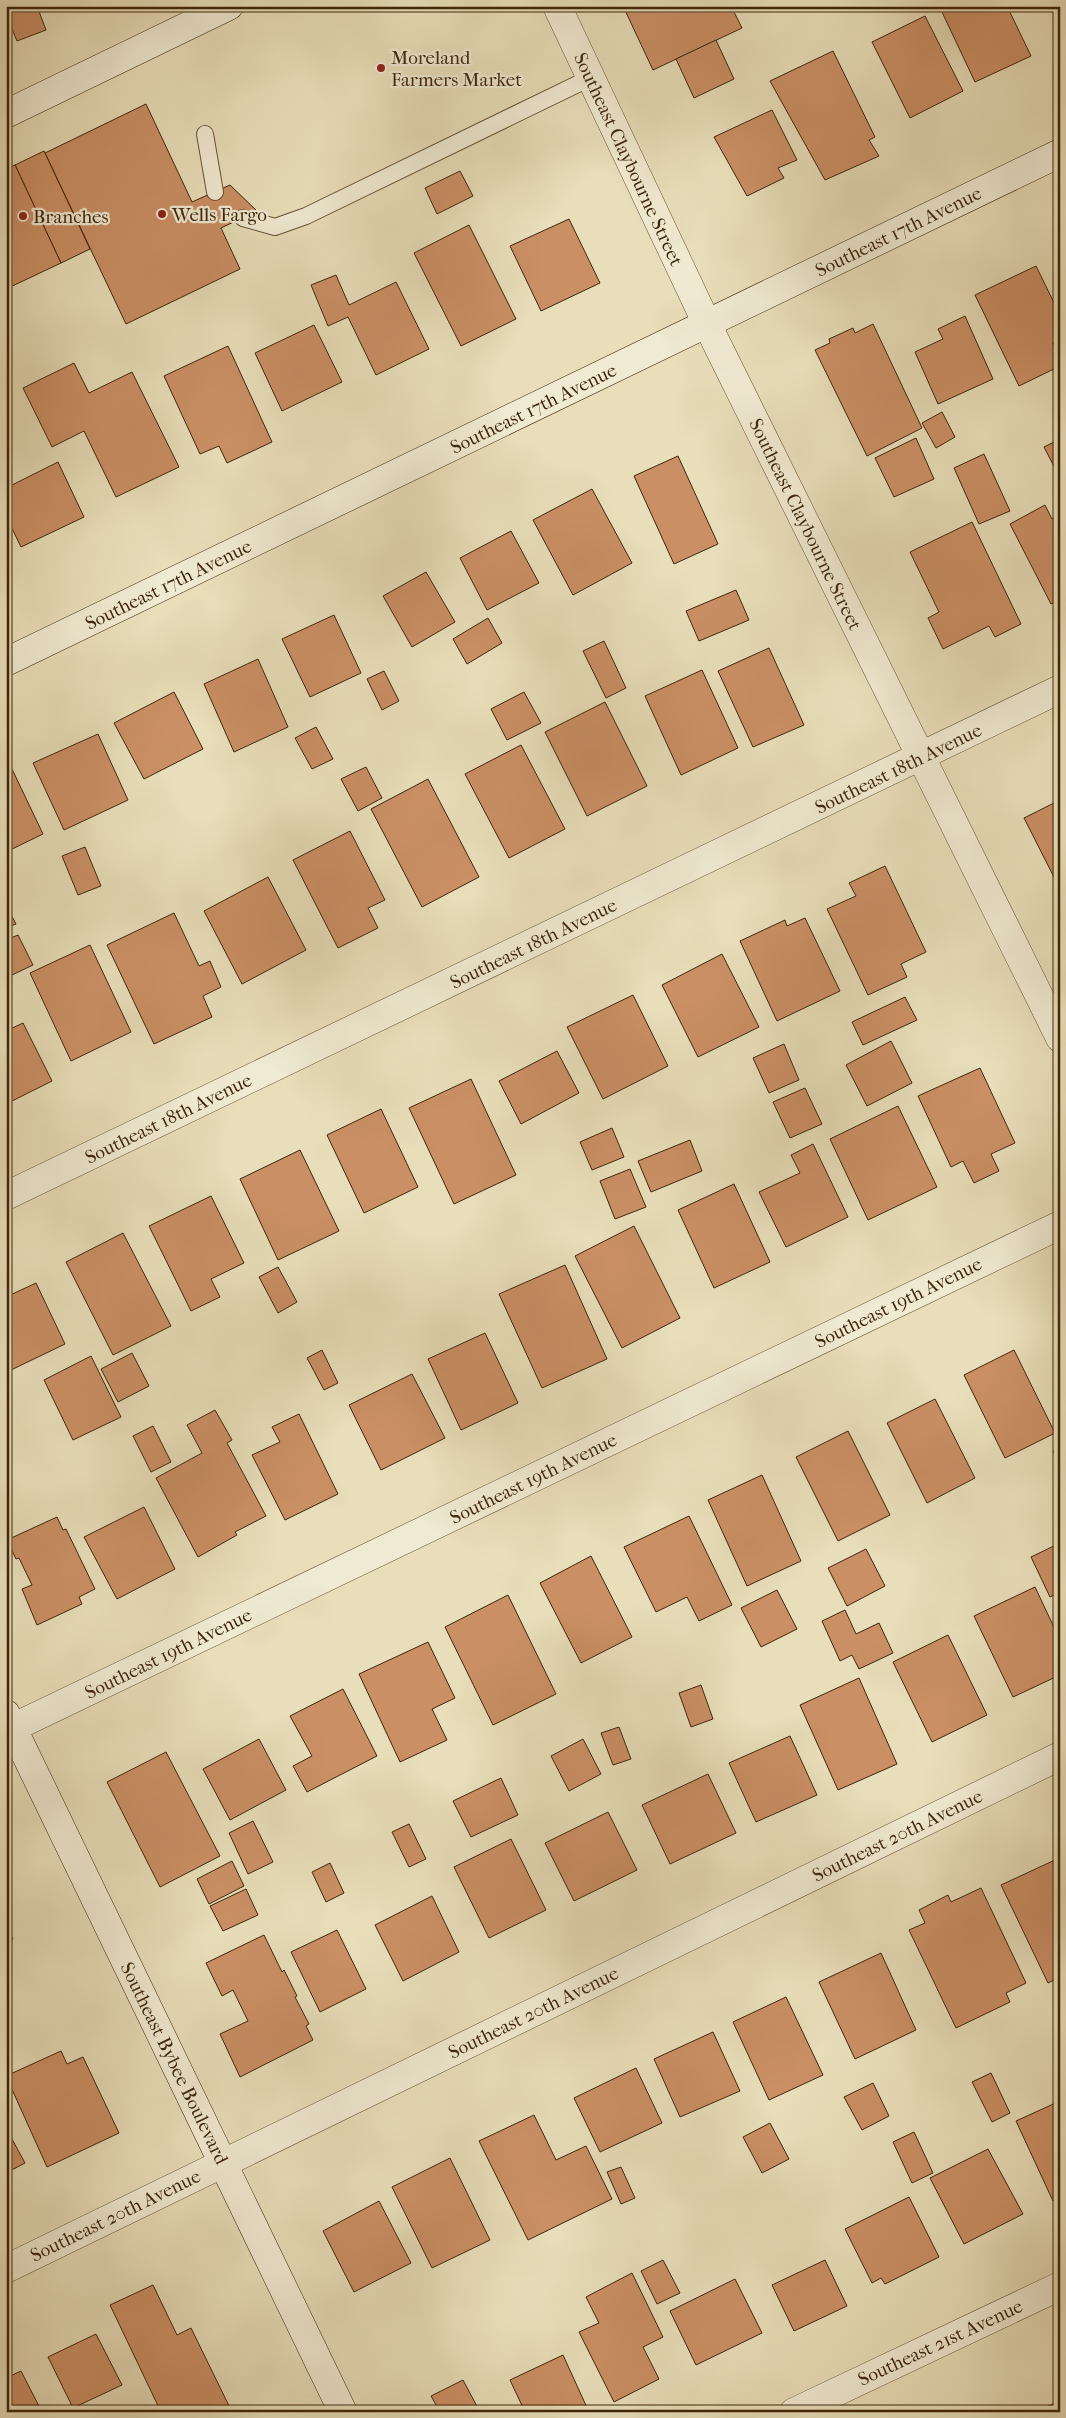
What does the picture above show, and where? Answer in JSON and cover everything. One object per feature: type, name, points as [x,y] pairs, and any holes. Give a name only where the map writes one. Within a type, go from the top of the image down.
[{"type":"street","points":[[6,114],[229,6]]},
{"type":"street","name":"Southeast Claybourne Street","points":[[557,6],[707,324],[1060,1038]]},
{"type":"street","name":"Southeast 17th Avenue","points":[[6,662],[1060,152]]},
{"type":"street","name":"Southeast 18th Avenue","points":[[6,1196],[1060,690]]},
{"type":"street","name":"Southeast 19th Avenue","points":[[8,1724],[1060,1225]]},
{"type":"street","name":"Southeast Bybee Boulevard","points":[[8,1724],[344,2412]]},
{"type":"street","name":"Southeast 20th Avenue","points":[[6,2269],[222,2162],[1060,1756]]},
{"type":"street","name":"Southeast 21st Avenue","points":[[794,2412],[1060,2286]]},
{"type":"lane","points":[[243,218],[275,227],[306,216],[590,78]]},
{"type":"lane","points":[[205,134],[214,192]]},
{"type":"building","points":[[6,6],[37,6],[46,30],[17,41],[6,14]]},
{"type":"building","points":[[623,6],[731,6],[742,28],[653,70]]},
{"type":"building","points":[[954,6],[1007,6],[1031,56],[975,82],[942,12]]},
{"type":"building","points":[[925,16],[963,91],[910,118],[872,42]]},
{"type":"building","points":[[716,40],[734,79],[694,98],[676,59]]},
{"type":"building","points":[[833,51],[875,137],[869,140],[879,156],[825,180],[770,81]]},
{"type":"building","name":"Wells Fargo","points":[[146,104],[192,202],[230,185],[257,211],[221,228],[240,269],[126,324],[45,153]]},
{"type":"building","points":[[772,110],[797,160],[778,168],[784,178],[747,196],[714,137]]},
{"type":"building","points":[[44,151],[90,249],[61,263],[15,165]]},
{"type":"building","name":"Branches","points":[[15,165],[61,263],[6,289],[6,169]]},
{"type":"building","points":[[460,171],[473,196],[437,214],[425,188]]},
{"type":"building","points":[[569,219],[600,283],[541,311],[510,246]]},
{"type":"building","points":[[469,225],[516,319],[461,346],[414,253]]},
{"type":"building","points":[[1036,266],[1060,315],[1060,339],[1053,343],[1060,358],[1060,366],[1019,386],[975,295]]},
{"type":"building","points":[[336,275],[349,305],[396,282],[429,349],[376,375],[348,317],[328,326],[311,285]]},
{"type":"building","points":[[965,316],[993,379],[938,404],[915,352],[943,339],[938,329]]},
{"type":"building","points":[[873,324],[922,428],[867,456],[815,350],[830,343],[829,339],[853,328],[855,333]]},
{"type":"building","points":[[314,325],[342,382],[282,411],[255,353]]},
{"type":"building","points":[[228,346],[272,442],[227,463],[219,446],[200,454],[164,376]]},
{"type":"building","points":[[74,363],[89,393],[132,372],[179,467],[116,497],[84,431],[52,447],[23,388]]},
{"type":"building","points":[[942,412],[955,437],[936,448],[922,423]]},
{"type":"building","points":[[916,438],[934,479],[894,497],[875,458]]},
{"type":"building","points":[[1060,439],[1060,478],[1044,447]]},
{"type":"building","points":[[984,454],[1010,511],[979,524],[954,468]]},
{"type":"building","points":[[678,456],[718,544],[674,564],[634,476]]},
{"type":"building","points":[[58,462],[84,517],[21,547],[6,516],[6,488]]},
{"type":"building","points":[[592,489],[632,563],[573,595],[533,520]]},
{"type":"building","points":[[1045,505],[1052,519],[1060,515],[1060,599],[1051,604],[1010,524]]},
{"type":"building","points":[[972,522],[1021,624],[995,637],[989,626],[943,649],[928,618],[939,612],[910,552]]},
{"type":"building","points":[[511,531],[539,583],[487,610],[460,558]]},
{"type":"building","points":[[426,572],[455,622],[412,647],[383,596]]},
{"type":"building","points":[[736,590],[749,620],[699,641],[686,611]]},
{"type":"building","points":[[334,615],[361,673],[310,697],[282,639]]},
{"type":"building","points":[[488,618],[502,643],[467,664],[453,639]]},
{"type":"building","points":[[604,641],[626,688],[606,698],[583,651]]},
{"type":"building","points":[[769,648],[804,725],[753,747],[718,671]]},
{"type":"building","points":[[258,659],[288,727],[234,752],[204,684]]},
{"type":"building","points":[[702,670],[738,748],[681,775],[645,696]]},
{"type":"building","points":[[384,671],[399,701],[382,710],[367,679]]},
{"type":"building","points":[[174,692],[203,749],[144,779],[114,723]]},
{"type":"building","points":[[524,692],[541,723],[507,740],[491,709]]},
{"type":"building","points":[[605,702],[647,786],[587,816],[545,732]]},
{"type":"building","points":[[316,727],[333,759],[312,769],[295,738]]},
{"type":"building","points":[[98,734],[128,800],[64,830],[33,763]]},
{"type":"building","points":[[521,745],[565,829],[509,858],[465,774]]},
{"type":"building","points":[[366,767],[382,798],[358,811],[341,779]]},
{"type":"building","points":[[12,769],[43,834],[6,852],[6,772]]},
{"type":"building","points":[[428,779],[479,877],[422,907],[371,809]]},
{"type":"building","points":[[1060,800],[1060,889],[1024,818]]},
{"type":"building","points":[[350,831],[385,900],[368,908],[378,928],[338,948],[293,860]]},
{"type":"building","points":[[85,847],[101,886],[78,895],[62,856]]},
{"type":"building","points":[[885,866],[926,952],[901,964],[907,977],[868,995],[827,909],[856,896],[849,883]]},
{"type":"building","points":[[268,877],[306,950],[242,984],[204,911]]},
{"type":"building","points":[[6,905],[16,924],[6,928]]},
{"type":"building","points":[[174,913],[199,966],[210,961],[221,987],[203,996],[212,1017],[154,1044],[107,945]]},
{"type":"building","points":[[805,918],[840,991],[777,1021],[740,941],[785,920],[787,926]]},
{"type":"building","points":[[18,935],[33,965],[12,975],[6,964],[6,940]]},
{"type":"building","points":[[90,945],[131,1032],[71,1061],[30,973]]},
{"type":"building","points":[[722,954],[759,1027],[698,1057],[662,985]]},
{"type":"building","points":[[633,995],[668,1066],[603,1099],[567,1027]]},
{"type":"building","points":[[905,997],[917,1020],[863,1045],[852,1022]]},
{"type":"building","points":[[23,1023],[52,1081],[6,1104],[6,1031]]},
{"type":"building","points":[[891,1041],[912,1083],[867,1106],[846,1065]]},
{"type":"building","points":[[784,1044],[799,1080],[769,1093],[753,1058]]},
{"type":"building","points":[[557,1051],[579,1093],[521,1124],[499,1081]]},
{"type":"building","points":[[980,1068],[1015,1143],[991,1154],[999,1171],[974,1183],[963,1161],[951,1167],[918,1096]]},
{"type":"building","points":[[471,1079],[516,1175],[454,1204],[409,1108]]},
{"type":"building","points":[[805,1088],[822,1124],[790,1138],[773,1102]]},
{"type":"building","points":[[898,1106],[937,1187],[868,1220],[830,1139]]},
{"type":"building","points":[[381,1109],[418,1187],[364,1213],[327,1135]]},
{"type":"building","points":[[612,1128],[624,1157],[592,1170],[580,1142]]},
{"type":"building","points":[[690,1140],[702,1171],[651,1192],[638,1161]]},
{"type":"building","points":[[813,1144],[848,1217],[786,1247],[759,1192],[800,1173],[791,1155]]},
{"type":"building","points":[[300,1150],[339,1231],[278,1260],[240,1179]]},
{"type":"building","points":[[630,1169],[646,1207],[615,1219],[600,1181]]},
{"type":"building","points":[[734,1184],[770,1262],[714,1288],[678,1210]]},
{"type":"building","points":[[211,1196],[244,1263],[211,1279],[220,1297],[191,1311],[149,1226]]},
{"type":"building","points":[[634,1226],[680,1318],[622,1348],[575,1256]]},
{"type":"building","points":[[123,1233],[171,1326],[113,1355],[66,1262]]},
{"type":"building","points":[[565,1265],[607,1359],[542,1388],[499,1294]]},
{"type":"building","points":[[278,1267],[297,1302],[278,1313],[259,1277]]},
{"type":"building","points":[[36,1283],[65,1344],[11,1370],[6,1361],[6,1297]]},
{"type":"building","points":[[485,1333],[518,1403],[461,1430],[428,1359]]},
{"type":"building","points":[[1060,1338],[1060,1353],[1054,1341]]},
{"type":"building","points":[[322,1350],[338,1383],[324,1390],[307,1358]]},
{"type":"building","points":[[1014,1350],[1055,1433],[1005,1458],[964,1375]]},
{"type":"building","points":[[132,1353],[149,1386],[118,1402],[101,1369]]},
{"type":"building","points":[[91,1356],[121,1417],[73,1440],[44,1380]]},
{"type":"building","points":[[412,1374],[445,1438],[381,1470],[349,1405]]},
{"type":"building","points":[[935,1399],[975,1478],[927,1503],[887,1423]]},
{"type":"building","points":[[215,1410],[232,1440],[227,1443],[266,1516],[235,1532],[237,1535],[198,1557],[156,1478],[202,1453],[187,1425]]},
{"type":"building","points":[[299,1414],[338,1494],[285,1520],[252,1455],[280,1442],[272,1427]]},
{"type":"building","points":[[153,1426],[171,1462],[151,1472],[133,1436]]},
{"type":"building","points":[[848,1431],[890,1515],[838,1541],[796,1457]]},
{"type":"building","points":[[1060,1448],[1060,1466],[1053,1451]]},
{"type":"building","points":[[762,1475],[801,1561],[747,1586],[708,1500]]},
{"type":"building","points":[[144,1507],[175,1569],[117,1599],[84,1537]]},
{"type":"building","points":[[689,1516],[732,1605],[699,1621],[687,1597],[656,1612],[624,1547]]},
{"type":"building","points":[[57,1517],[63,1530],[66,1529],[95,1589],[79,1597],[82,1604],[37,1625],[22,1589],[32,1585],[19,1558],[16,1559],[7,1540]]},
{"type":"building","points":[[1060,1543],[1060,1592],[1050,1597],[1031,1557]]},
{"type":"building","points":[[866,1549],[885,1586],[847,1606],[828,1568]]},
{"type":"building","points":[[591,1556],[632,1637],[581,1663],[540,1583]]},
{"type":"building","points":[[1035,1587],[1060,1640],[1060,1675],[1013,1697],[974,1616]]},
{"type":"building","points":[[777,1590],[797,1629],[761,1647],[741,1608]]},
{"type":"building","points":[[508,1595],[556,1694],[493,1725],[445,1627]]},
{"type":"building","points":[[845,1610],[856,1634],[879,1623],[893,1653],[859,1669],[852,1655],[840,1661],[822,1621]]},
{"type":"building","points":[[948,1635],[987,1715],[932,1742],[893,1662]]},
{"type":"building","points":[[428,1642],[455,1698],[432,1709],[447,1740],[400,1762],[359,1674]]},
{"type":"building","points":[[859,1678],[897,1764],[838,1790],[800,1705]]},
{"type":"building","points":[[701,1685],[713,1719],[691,1727],[679,1693]]},
{"type":"building","points":[[343,1689],[377,1756],[307,1792],[293,1766],[312,1756],[290,1716]]},
{"type":"building","points":[[619,1727],[631,1759],[613,1765],[601,1733]]},
{"type":"building","points":[[790,1736],[817,1795],[756,1822],[729,1763]]},
{"type":"building","points":[[259,1739],[286,1790],[230,1820],[203,1769]]},
{"type":"building","points":[[583,1739],[601,1774],[569,1791],[551,1756]]},
{"type":"building","points":[[166,1752],[220,1856],[160,1887],[107,1782]]},
{"type":"building","points":[[708,1774],[736,1833],[670,1864],[642,1805]]},
{"type":"building","points":[[501,1778],[518,1815],[471,1837],[453,1801]]},
{"type":"building","points":[[608,1812],[637,1870],[574,1901],[545,1843]]},
{"type":"building","points":[[253,1821],[273,1862],[248,1874],[229,1833]]},
{"type":"building","points":[[409,1824],[426,1859],[409,1867],[392,1832]]},
{"type":"building","points":[[511,1839],[546,1910],[489,1938],[454,1867]]},
{"type":"building","points":[[1057,1859],[1060,1866],[1060,1977],[1048,1983],[1001,1885]]},
{"type":"building","points":[[232,1861],[244,1886],[209,1904],[197,1879]]},
{"type":"building","points":[[330,1863],[344,1893],[326,1902],[312,1872]]},
{"type":"building","points":[[981,1888],[1026,1983],[1006,1993],[1010,2002],[956,2028],[909,1930],[925,1923],[919,1910],[948,1895],[951,1902]]},
{"type":"building","points":[[246,1889],[258,1915],[223,1931],[210,1906]]},
{"type":"building","points":[[432,1896],[459,1952],[403,1981],[375,1925]]},
{"type":"building","points":[[6,1924],[13,1939],[6,1942]]},
{"type":"building","points":[[337,1930],[366,1989],[320,2012],[291,1952]]},
{"type":"building","points":[[264,1935],[282,1972],[284,1970],[297,1996],[295,1997],[309,2024],[306,2026],[313,2040],[240,2077],[220,2034],[248,2021],[233,1990],[222,1996],[206,1963]]},
{"type":"building","points":[[881,1953],[916,2030],[855,2059],[819,1982]]},
{"type":"building","points":[[786,1997],[823,2075],[769,2100],[733,2022]]},
{"type":"building","points":[[713,2032],[740,2091],[680,2117],[654,2059]]},
{"type":"building","points":[[61,2051],[67,2064],[83,2057],[119,2133],[47,2167],[6,2076]]},
{"type":"building","points":[[636,2068],[662,2123],[600,2152],[574,2098]]},
{"type":"building","points":[[991,2073],[1010,2113],[992,2122],[972,2082]]},
{"type":"building","points":[[873,2083],[889,2116],[862,2130],[844,2097]]},
{"type":"building","points":[[1060,2101],[1060,2198],[1053,2201],[1016,2121]]},
{"type":"building","points":[[534,2115],[556,2160],[586,2146],[612,2199],[528,2240],[479,2141]]},
{"type":"building","points":[[770,2123],[789,2159],[762,2173],[743,2137]]},
{"type":"building","points":[[6,2128],[25,2163],[6,2173]]},
{"type":"building","points":[[914,2132],[933,2173],[912,2183],[893,2142]]},
{"type":"building","points":[[988,2149],[1023,2214],[964,2244],[930,2178]]},
{"type":"building","points":[[450,2158],[490,2240],[432,2268],[392,2187]]},
{"type":"building","points":[[621,2167],[635,2198],[621,2204],[607,2172]]},
{"type":"building","points":[[909,2197],[939,2257],[885,2284],[881,2278],[872,2283],[845,2229]]},
{"type":"building","points":[[379,2201],[411,2263],[354,2292],[323,2231]]},
{"type":"building","points":[[663,2260],[680,2293],[657,2304],[641,2271]]},
{"type":"building","points":[[825,2260],[847,2306],[794,2331],[772,2285]]},
{"type":"building","points":[[632,2273],[663,2337],[643,2347],[659,2379],[614,2402],[579,2332],[599,2323],[586,2297]]},
{"type":"building","points":[[735,2279],[762,2333],[696,2365],[670,2311]]},
{"type":"building","points":[[153,2285],[177,2335],[191,2328],[232,2412],[161,2412],[110,2305]]},
{"type":"building","points":[[96,2334],[122,2385],[73,2408],[48,2357]]},
{"type":"building","points":[[563,2355],[589,2412],[525,2412],[510,2380]]},
{"type":"building","points":[[21,2371],[42,2412],[6,2412],[6,2378]]},
{"type":"building","points":[[463,2380],[480,2412],[455,2412],[451,2406],[440,2412],[431,2396]]},
{"type":"building","points":[[1060,2401],[1060,2412],[1040,2412],[1039,2410]]},
{"type":"place","name":"Moreland Farmers Market","points":[[381,68]]},
{"type":"place","name":"Wells Fargo","points":[[162,214]]},
{"type":"place","name":"Branches","points":[[23,216]]}]
